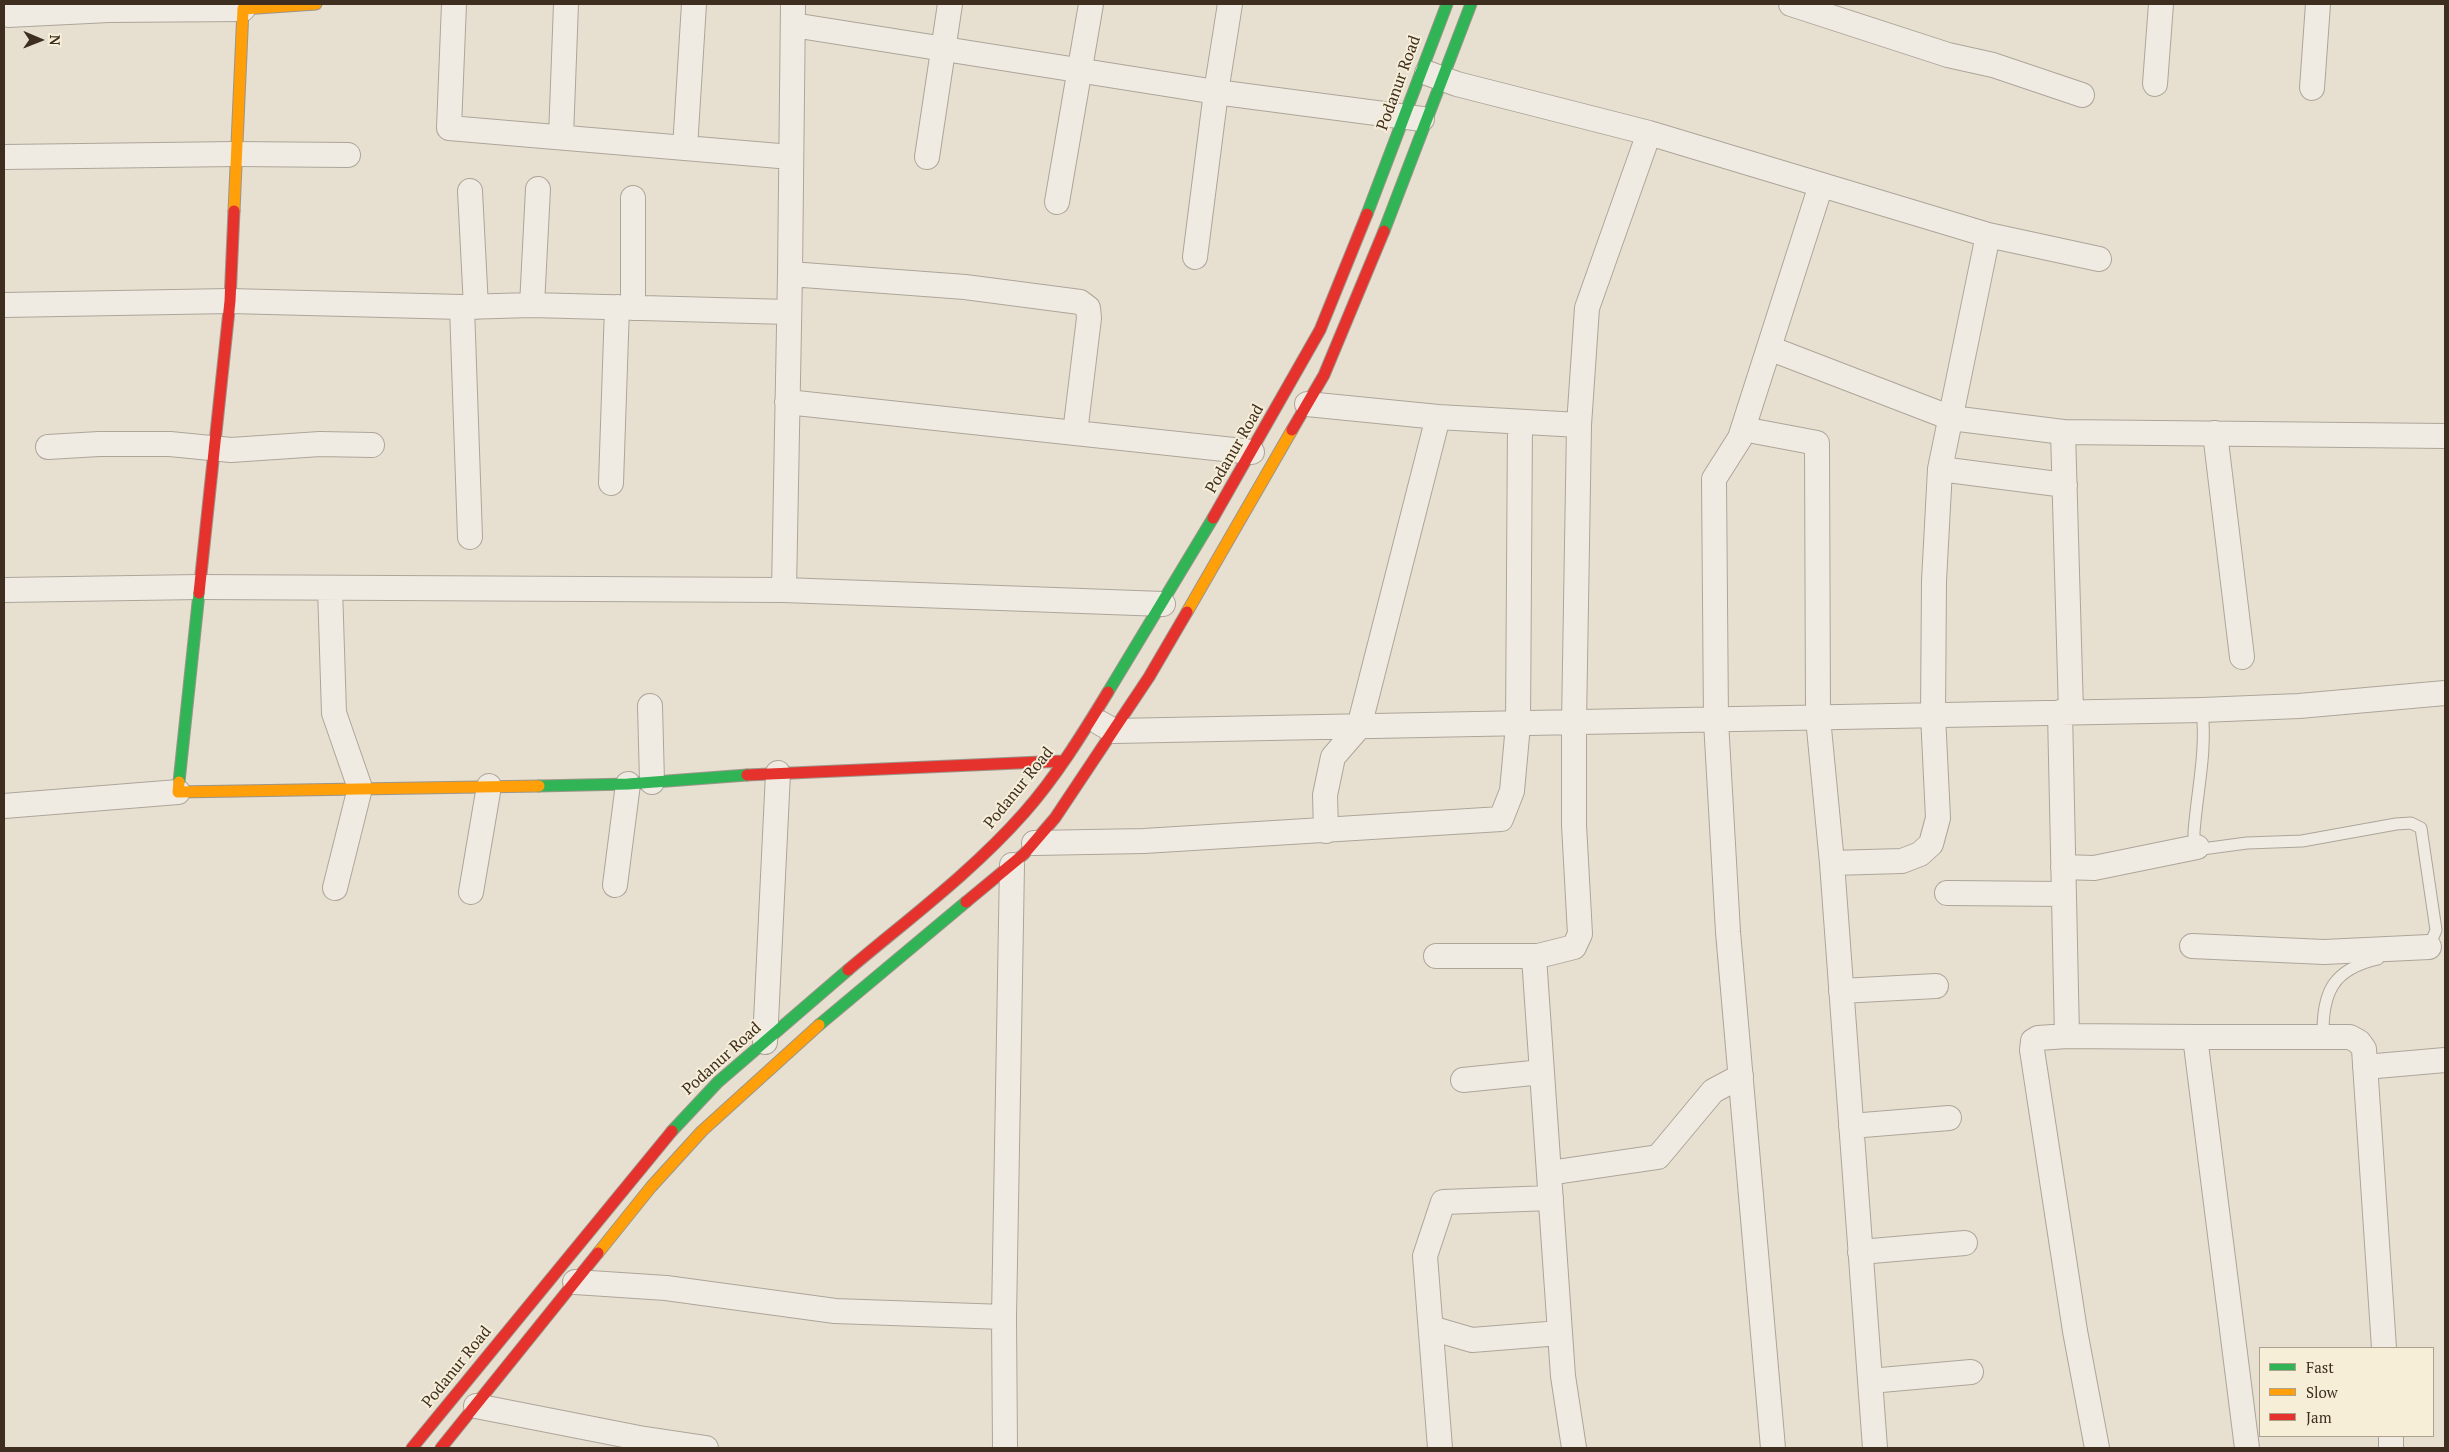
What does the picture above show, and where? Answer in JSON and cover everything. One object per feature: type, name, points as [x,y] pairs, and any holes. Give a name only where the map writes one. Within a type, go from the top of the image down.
[{"type":"main road","points":[[316,4],[249,7],[236,154],[230,301],[178,792],[628,784],[778,773],[1063,761]]},
{"type":"main road","name":"Podanur Road","points":[[412,1448],[674,1128],[718,1082],[990,849],[1025,812],[1063,761],[1092,719],[1162,604],[1252,452],[1320,330],[1380,184],[1415,118],[1420,71],[1447,4]]},
{"type":"main road","points":[[441,1448],[651,1187],[702,1131],[844,1002],[1012,865],[1055,818],[1149,677],[1324,375],[1360,290],[1415,118],[1443,78],[1471,4]]},
{"type":"street","points":[[454,4],[450,128],[791,157]]},
{"type":"street","points":[[560,137],[566,4]]},
{"type":"street","points":[[685,148],[694,4]]},
{"type":"street","points":[[927,157],[950,4]]},
{"type":"street","points":[[1057,202],[1091,4]]},
{"type":"street","points":[[1196,257],[1216,92],[1230,4]]},
{"type":"street","points":[[1792,4],[1948,55],[1993,65],[2082,95]]},
{"type":"street","points":[[2155,84],[2161,4]]},
{"type":"street","points":[[2312,88],[2318,4]]},
{"type":"street","points":[[8,15],[109,10],[249,7]]},
{"type":"street","points":[[784,590],[793,14],[944,48],[1216,92],[1415,118]]},
{"type":"street","points":[[1420,71],[1457,84],[1649,133],[1988,235],[2099,259]]},
{"type":"street","points":[[1436,956],[1536,956],[1574,947],[1580,934],[1574,825],[1574,723],[1579,426],[1587,308],[1649,133]]},
{"type":"street","points":[[4,157],[236,154],[348,155]]},
{"type":"street","points":[[1773,1448],[1728,932],[1716,721],[1714,479],[1740,438],[1821,185]]},
{"type":"street","points":[[532,305],[538,189]]},
{"type":"street","points":[[470,191],[470,537]]},
{"type":"street","points":[[611,483],[633,198]]},
{"type":"street","points":[[1832,863],[1902,861],[1920,854],[1930,844],[1938,818],[1933,715],[1934,581],[1940,469],[1988,235]]},
{"type":"street","points":[[790,274],[965,288],[1080,302],[1088,308],[1088,318],[1075,433]]},
{"type":"street","points":[[4,306],[230,301],[469,307],[532,305],[789,312]]},
{"type":"street","points":[[1769,348],[1951,418],[2063,432],[2445,436]]},
{"type":"street","points":[[787,402],[1252,452]]},
{"type":"street","points":[[1308,404],[1438,418],[1579,426]]},
{"type":"street","points":[[1326,831],[1325,795],[1334,757],[1359,727],[1438,418]]},
{"type":"street","points":[[1034,843],[1144,841],[1501,819],[1512,791],[1518,725],[1520,422]]},
{"type":"street","points":[[1743,429],[1817,443],[1818,718],[1832,863],[1874,1448]]},
{"type":"street","points":[[2063,432],[2065,485],[2063,867],[2067,1036]]},
{"type":"street","points":[[2215,433],[2242,656]]},
{"type":"street","points":[[48,447],[99,444],[170,444],[231,450],[320,444],[372,445]]},
{"type":"street","points":[[1940,469],[2065,485]]},
{"type":"street","points":[[4,590],[199,587],[784,590],[1162,604]]},
{"type":"street","points":[[330,588],[334,713],[360,788],[335,888]]},
{"type":"street","points":[[1092,719],[1114,731],[1518,725],[2202,710],[2299,706],[2445,693]]},
{"type":"street","points":[[650,706],[652,782]]},
{"type":"street","points":[[765,1042],[778,773]]},
{"type":"street","points":[[615,885],[628,784]]},
{"type":"street","points":[[471,892],[489,786]]},
{"type":"street","points":[[4,806],[178,792]]},
{"type":"street","points":[[2063,867],[2094,868],[2197,847]]},
{"type":"street","points":[[1005,1448],[1004,1317],[1012,865]]},
{"type":"street","points":[[1947,893],[2064,894]]},
{"type":"street","points":[[2192,946],[2324,952],[2429,948]]},
{"type":"street","points":[[1536,956],[1534,957],[1563,1376],[1574,1448]]},
{"type":"street","points":[[1841,991],[1936,986]]},
{"type":"street","points":[[2097,1448],[2075,1331],[2032,1050],[2033,1041],[2038,1038],[2067,1036],[2350,1037],[2359,1042],[2364,1049],[2384,1347]]},
{"type":"street","points":[[2195,1037],[2247,1448]]},
{"type":"street","points":[[2365,1067],[2445,1060]]},
{"type":"street","points":[[1463,1080],[1542,1072]]},
{"type":"street","points":[[1549,1173],[1658,1157],[1713,1091],[1741,1076]]},
{"type":"street","points":[[1851,1126],[1949,1118]]},
{"type":"street","points":[[1440,1448],[1425,1256],[1443,1202],[1550,1198]]},
{"type":"street","points":[[1860,1252],[1965,1244]]},
{"type":"street","points":[[575,1282],[666,1288],[835,1311],[1004,1317]]},
{"type":"street","points":[[1431,1328],[1472,1340],[1560,1334]]},
{"type":"street","points":[[1870,1381],[1971,1372]]},
{"type":"street","points":[[476,1406],[639,1438],[706,1448]]},
{"type":"lane","points":[[2202,710],[2205,731],[2194,832],[2194,842],[2197,847],[2202,849],[2247,843],[2302,841],[2396,824],[2411,823],[2421,828],[2436,930],[2429,948],[2366,962],[2347,969],[2330,988],[2322,1012],[2323,1037]]},
{"type":"traffic: fast","points":[[1367,214],[1447,4]]},
{"type":"traffic: fast","points":[[1384,231],[1471,4]]},
{"type":"traffic: fast","points":[[1108,692],[1213,518]]},
{"type":"traffic: fast","points":[[179,782],[199,593]]},
{"type":"traffic: fast","points":[[539,786],[628,784],[747,775]]},
{"type":"traffic: fast","points":[[819,1025],[966,902]]},
{"type":"traffic: fast","points":[[672,1131],[718,1082],[848,970]]},
{"type":"traffic: slow","points":[[234,211],[243,9],[316,4]]},
{"type":"traffic: slow","points":[[1187,612],[1292,430]]},
{"type":"traffic: slow","points":[[179,782],[178,792],[539,786]]},
{"type":"traffic: slow","points":[[598,1253],[651,1187],[702,1131],[819,1025]]},
{"type":"traffic: jam","points":[[199,593],[230,301],[234,211]]},
{"type":"traffic: jam","points":[[1213,518],[1320,330],[1367,214]]},
{"type":"traffic: jam","points":[[1292,430],[1324,375],[1384,231]]},
{"type":"traffic: jam","points":[[966,902],[1024,854],[1055,818],[1149,677],[1187,612]]},
{"type":"traffic: jam","points":[[848,970],[939,895],[1004,835],[1036,799],[1058,770],[1108,692]]},
{"type":"traffic: jam","points":[[747,775],[1063,761]]},
{"type":"traffic: jam","points":[[412,1448],[672,1131]]},
{"type":"traffic: jam","points":[[441,1448],[598,1253]]}]
